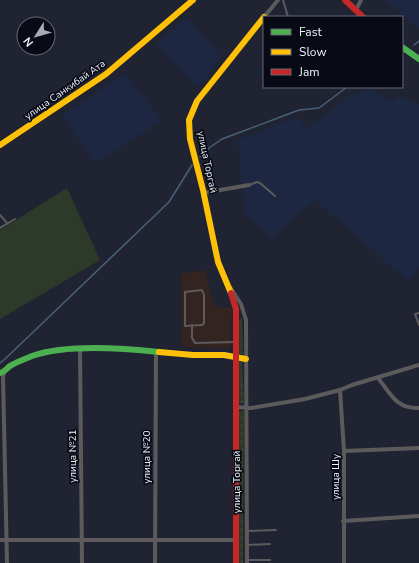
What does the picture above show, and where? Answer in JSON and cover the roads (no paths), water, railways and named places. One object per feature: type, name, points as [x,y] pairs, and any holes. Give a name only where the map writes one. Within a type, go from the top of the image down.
[{"type":"main road","name":"улица Санкибай Ата","points":[[0,145],[102,78],[192,0]]},
{"type":"main road","points":[[345,0],[363,16]]},
{"type":"main road","name":"улица Торгай","points":[[236,563],[236,310],[228,285],[218,262],[189,130],[191,114],[197,101],[260,25],[263,19]]},
{"type":"main road","points":[[403,48],[419,59]]},
{"type":"main road","points":[[2,372],[32,356],[51,351],[80,348],[116,348],[193,355],[224,355],[246,359]]},
{"type":"street","name":"улица Торгай","points":[[265,16],[278,0]]},
{"type":"street","points":[[356,10],[361,0]]},
{"type":"street","points":[[203,193],[249,185]]},
{"type":"street","name":"улица Торгай","points":[[228,285],[237,296],[244,314],[247,407],[247,561]]},
{"type":"street","name":"улица №21","points":[[80,348],[82,563]]},
{"type":"street","name":"улица №20","points":[[155,563],[156,351]]},
{"type":"street","points":[[236,407],[251,408],[276,405],[340,390],[419,365]]},
{"type":"street","points":[[2,372],[7,563]]},
{"type":"street","points":[[378,378],[402,405],[410,408],[419,408]]},
{"type":"street","name":"улица Шу","points":[[340,390],[344,451],[344,563]]},
{"type":"street","points":[[344,451],[419,448]]},
{"type":"street","points":[[343,521],[419,516]]},
{"type":"street","points":[[0,540],[236,540]]},
{"type":"lane","points":[[283,0],[288,16]]},
{"type":"lane","points":[[249,185],[257,182],[260,183],[275,196]]},
{"type":"lane","points":[[0,215],[7,224]]},
{"type":"lane","points":[[0,228],[15,219]]},
{"type":"lane","points":[[186,291],[203,291],[204,323],[202,325],[192,326],[185,326],[184,293],[186,291]]},
{"type":"lane","points":[[419,313],[415,314],[419,325]]},
{"type":"lane","points":[[192,326],[192,338],[195,343],[236,342]]},
{"type":"lane","points":[[247,531],[276,530]]},
{"type":"lane","points":[[247,545],[270,544]]},
{"type":"lane","points":[[247,561],[270,560]]},
{"type":"waterway","points":[[414,45],[419,41]]},
{"type":"waterway","points":[[200,157],[209,148],[222,139],[299,110],[319,108],[346,88]]},
{"type":"waterway","points":[[0,363],[169,202],[192,165]]}]
